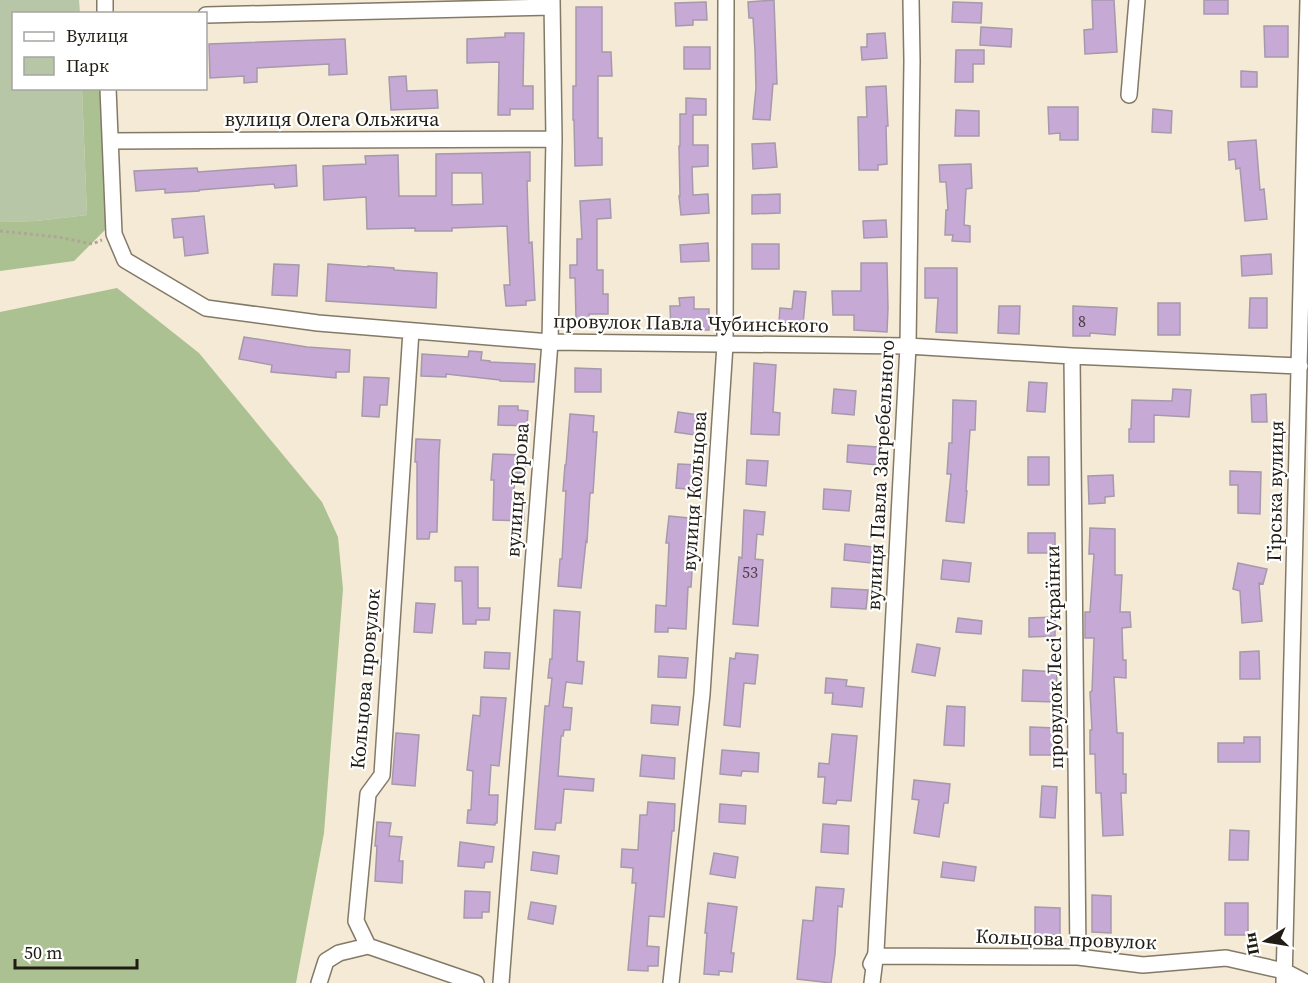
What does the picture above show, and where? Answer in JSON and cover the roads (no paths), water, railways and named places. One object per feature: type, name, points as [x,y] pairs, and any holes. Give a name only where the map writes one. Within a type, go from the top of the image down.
[{"type":"street","name":"вулиця Кольцова","points":[[670,983],[702,694],[724,345],[726,0]]},
{"type":"street","name":"вулиця Павла Загребельного","points":[[872,983],[908,346],[911,0]]},
{"type":"street","points":[[1129,95],[1137,0]]},
{"type":"street","name":"Гірська вулиця","points":[[1284,977],[1308,0]]},
{"type":"street","points":[[207,15],[552,4]]},
{"type":"street","name":"вулиця Юрова","points":[[501,983],[550,342],[554,140],[552,4]]},
{"type":"street","points":[[108,90],[110,141]]},
{"type":"street","name":"вулиця Олега Ольжича","points":[[110,141],[554,140]]},
{"type":"street","name":"провулок Павла Чубинського","points":[[110,141],[114,234],[125,260],[206,308],[318,323],[550,342],[908,346],[1300,366]]},
{"type":"street","name":"Кольцова провулок","points":[[368,946],[356,921],[368,794],[382,775],[411,331]]},
{"type":"street","name":"провулок Лесі Українки","points":[[1072,356],[1078,957]]},
{"type":"street","points":[[319,983],[326,961],[339,953],[368,946],[476,983]]},
{"type":"street","points":[[862,983],[875,953]]},
{"type":"street","name":"Кольцова провулок","points":[[875,953],[1078,957],[1143,965],[1226,958],[1306,983]]}]
